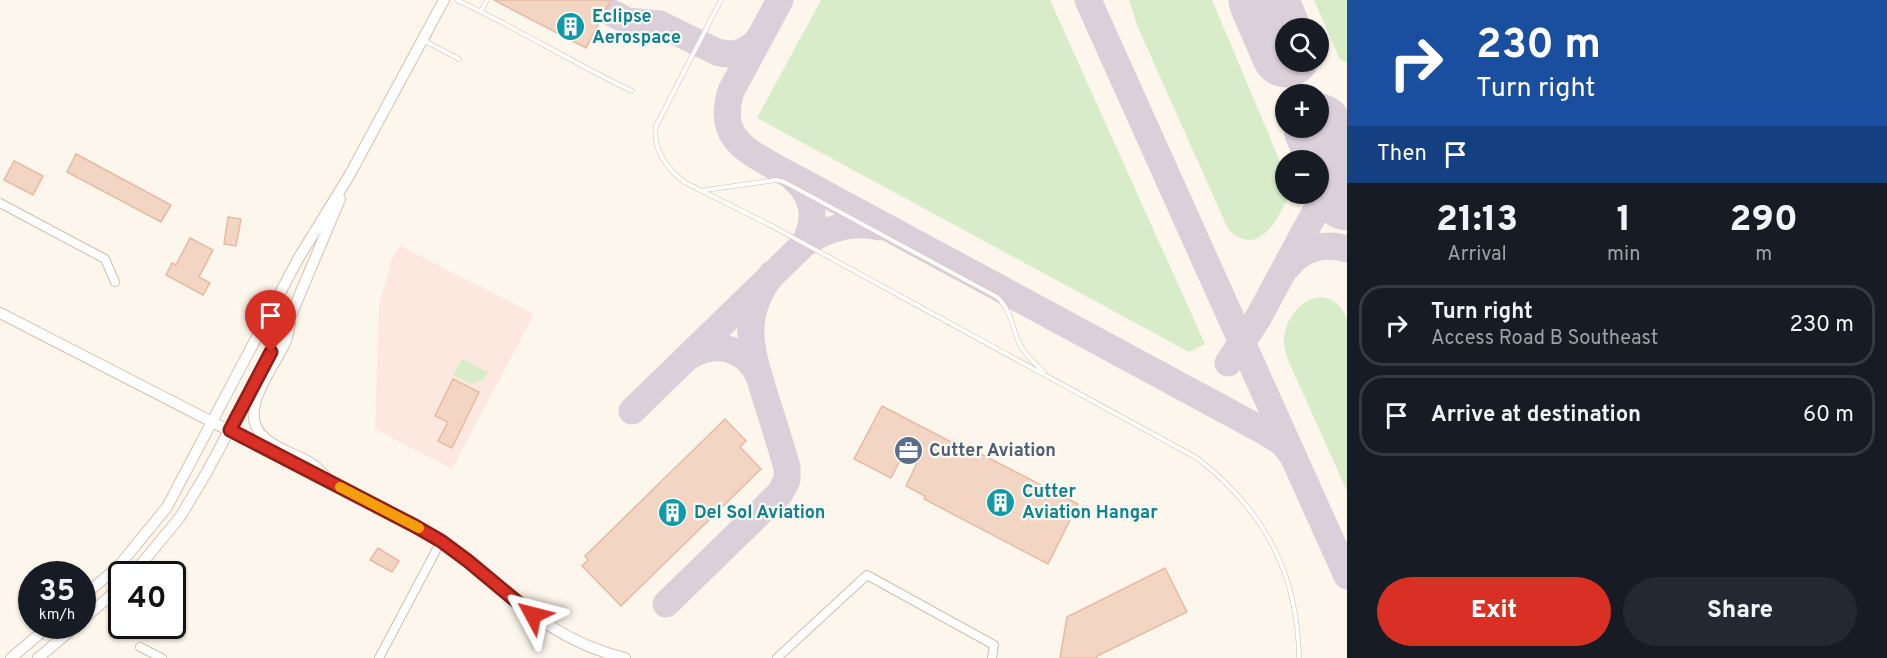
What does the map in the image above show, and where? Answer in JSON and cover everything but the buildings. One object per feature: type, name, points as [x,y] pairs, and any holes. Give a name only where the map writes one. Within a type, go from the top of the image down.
[{"type":"street","points":[[96,585],[118,567],[167,507],[298,259],[349,176],[444,0]]},
{"type":"street","points":[[144,561],[180,517],[230,430],[292,313],[349,176]]},
{"type":"street","points":[[0,203],[105,259],[115,282]]},
{"type":"street","points":[[0,313],[415,526],[441,541],[468,561],[544,623],[576,642],[625,658]]},
{"type":"street","points":[[292,313],[286,340],[254,401],[253,416],[265,439],[316,466],[329,481]]},
{"type":"street","points":[[379,658],[441,541]]},
{"type":"street","points":[[777,658],[867,575],[994,645],[992,658]]},
{"type":"street","points":[[96,608],[108,598]]},
{"type":"street","points":[[11,658],[34,639]]},
{"type":"street","points":[[38,658],[61,639]]},
{"type":"street","points":[[140,647],[162,658]]},
{"type":"lane","points":[[457,0],[588,70],[633,91]]},
{"type":"lane","points":[[481,11],[487,0]]},
{"type":"lane","points":[[721,0],[656,126],[656,141],[661,156],[670,170],[698,189],[772,226],[1197,458],[1238,494],[1264,529],[1287,576],[1297,620],[1299,658]]},
{"type":"lane","points":[[422,40],[459,59]]},
{"type":"lane","points":[[698,189],[707,191],[776,180],[790,185],[997,297],[1006,306],[1020,345],[1042,370],[1060,383]]},
{"type":"shaded area","points":[[400,246],[534,314],[452,469],[375,429],[379,306],[392,258]]},
{"type":"green space","points":[[821,0],[1050,0],[1205,344],[1189,352],[757,118]]},
{"type":"green space","points":[[1129,0],[1212,0],[1275,150],[1275,204],[1285,204],[1273,224],[1258,238],[1249,240],[1239,237],[1228,229],[1137,25]]},
{"type":"green space","points":[[1314,0],[1347,0],[1347,63],[1339,58],[1329,35],[1329,18],[1322,18]]},
{"type":"green space","points":[[1320,297],[1330,299],[1337,304],[1347,319],[1347,491],[1288,360],[1284,346],[1284,337],[1291,316],[1306,302]]},
{"type":"green space","points":[[462,359],[488,372],[484,379],[471,384],[453,375]]},
{"type":"taxiway","points":[[780,0],[731,91],[728,106],[730,130],[744,147],[777,168],[1262,430],[1283,443],[1293,456]]},
{"type":"taxiway","points":[[1088,0],[1347,576]]},
{"type":"taxiway","points":[[612,13],[627,21],[660,24],[717,52],[734,54],[744,51],[758,40]]},
{"type":"taxiway","points":[[1228,363],[1257,320],[1347,153]]},
{"type":"taxiway","points":[[793,178],[806,193],[812,209],[811,226],[804,244]]},
{"type":"taxiway","points":[[632,411],[812,238],[840,227],[860,225],[880,227]]},
{"type":"taxiway","points":[[1288,266],[1300,255],[1315,248],[1331,246],[1347,249]]},
{"type":"taxiway","points":[[666,604],[780,493],[787,480],[787,467],[752,349],[752,319],[755,305],[772,274]]},
{"type":"taxiway","points":[[690,356],[709,348],[728,349],[745,358],[758,374]]},
{"type":"runway","points":[[1263,0],[1275,28]]},
{"type":"runway","points":[[1322,138],[1347,196]]},
{"type":"slow traffic","points":[[340,487],[419,528]]},
{"type":"place","name":"Eclipse Aerospace","points":[[571,27]]},
{"type":"place","name":"Cutter Aviation","points":[[908,451]]},
{"type":"place","name":"Cutter Aviation Hangar","points":[[1001,502]]},
{"type":"place","name":"Del Sol Aviation","points":[[673,513]]},
{"type":"route","points":[[271,352],[230,430],[441,541],[533,615]]}]
